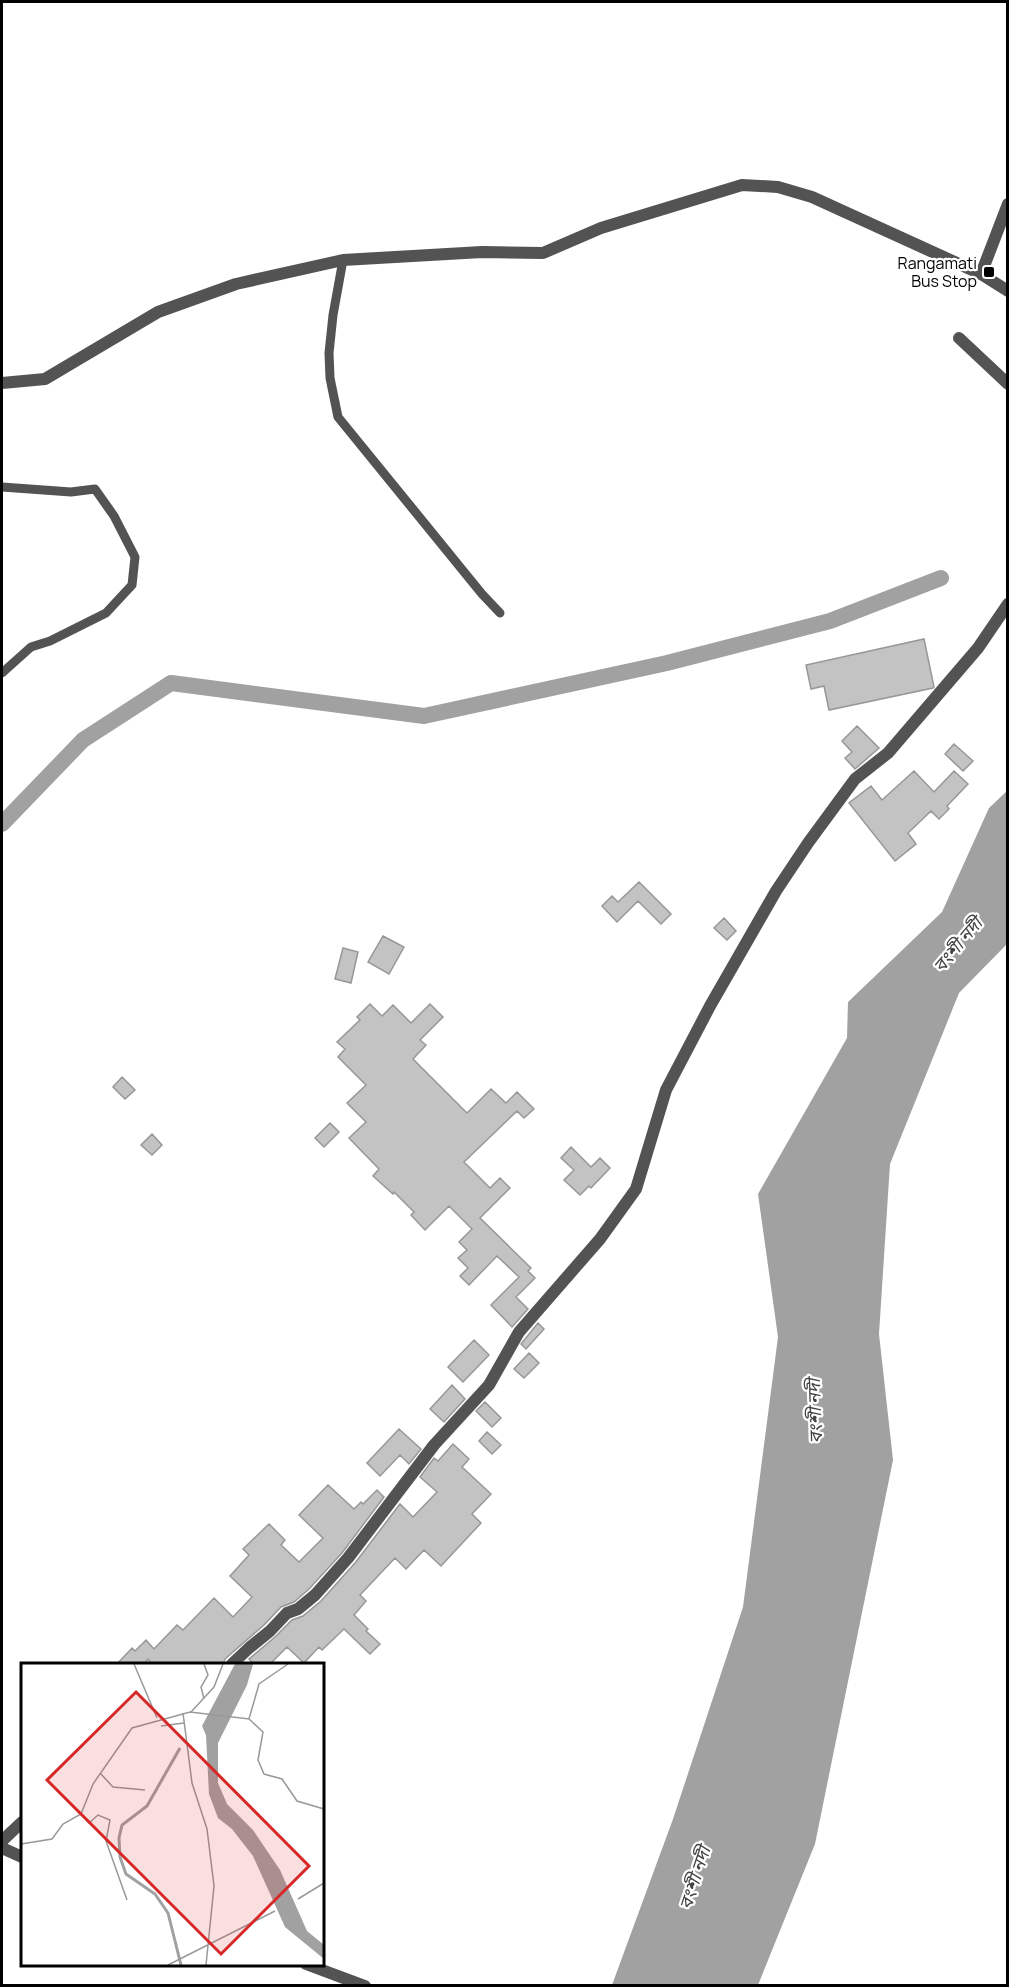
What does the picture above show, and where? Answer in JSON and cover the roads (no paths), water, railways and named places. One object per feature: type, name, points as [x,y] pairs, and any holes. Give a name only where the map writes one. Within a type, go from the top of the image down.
[{"type":"street","points":[[2,383],[45,379],[158,312],[236,284],[343,260],[482,252],[543,253],[601,228],[742,185],[778,187],[812,197],[981,274],[1008,291]]},
{"type":"street","points":[[981,274],[1008,204]]},
{"type":"street","points":[[959,338],[1008,384]]},
{"type":"street","points":[[234,1663],[287,1613],[298,1609],[315,1595],[348,1558],[434,1444],[489,1385],[519,1332],[600,1239],[636,1189],[666,1090],[710,1006],[776,891],[855,779],[888,753],[978,648],[1008,604]]},
{"type":"street","points":[[2,1841],[21,1823]]},
{"type":"street","points":[[2,1848],[21,1857]]},
{"type":"street","points":[[309,1966],[365,1986]]},
{"type":"lane","points":[[343,260],[329,352],[330,378],[338,417],[500,613]]},
{"type":"lane","points":[[2,487],[71,492],[95,489],[114,516],[135,557],[132,585],[106,613],[50,641],[31,647],[2,673]]},
{"type":"water","name":"বংশী নদী","points":[[1007,791],[1007,944],[959,993],[890,1164],[879,1334],[893,1460],[815,1844],[758,1985],[612,1985],[673,1819],[743,1607],[778,1337],[758,1194],[847,1038],[848,1002],[942,912],[989,808]]},
{"type":"waterway","points":[[2,824],[83,740],[171,683],[424,716],[667,663],[830,621],[941,578]]},
{"type":"place","name":"Rangamati Bus Stop","points":[[989,272]]}]
